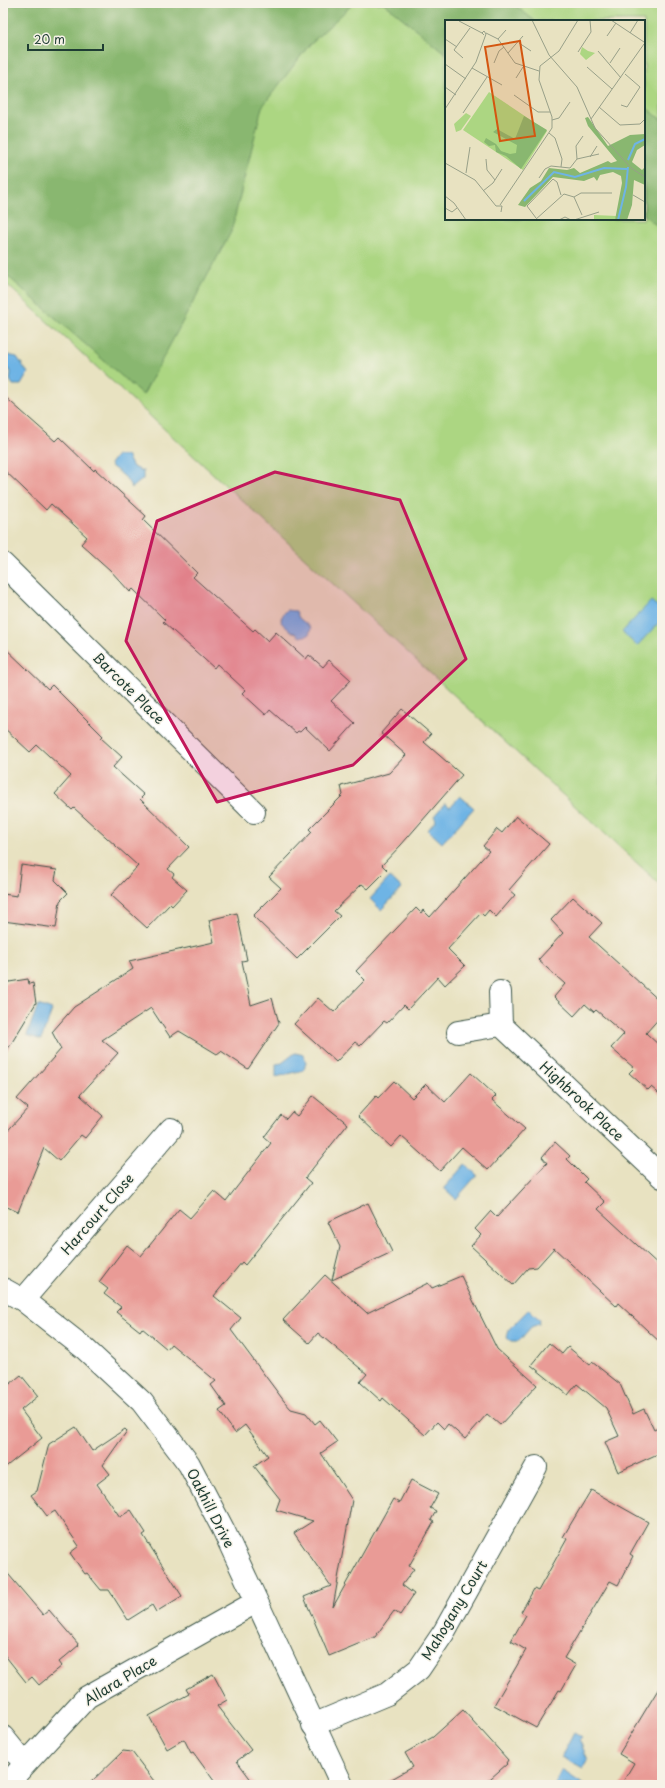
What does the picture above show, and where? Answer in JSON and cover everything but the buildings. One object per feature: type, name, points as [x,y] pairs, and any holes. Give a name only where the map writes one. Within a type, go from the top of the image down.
[{"type":"street","name":"Barcote Place","points":[[3,564],[254,812]]},
{"type":"street","points":[[458,1032],[501,1025],[500,992]]},
{"type":"street","name":"Highbrook Place","points":[[501,1025],[662,1177]]},
{"type":"street","name":"Harcourt Close","points":[[22,1300],[170,1129]]},
{"type":"street","name":"Oakhill Drive","points":[[3,1290],[22,1300],[84,1348],[142,1402],[189,1464],[223,1530],[342,1785]]},
{"type":"street","name":"Mahogany Court","points":[[313,1725],[387,1694],[419,1669],[444,1632],[536,1467]]},
{"type":"street","name":"Allara Place","points":[[6,1785],[24,1763],[87,1697],[256,1602]]},
{"type":"street","points":[[3,1737],[24,1763]]},
{"type":"highlighted area","points":[[275,472],[400,500],[466,659],[353,765],[217,802],[126,641],[157,521]]},
{"type":"green space","points":[[3,3],[662,3],[662,886],[3,281]]},
{"type":"green space","points":[[3,3],[354,3],[310,44],[262,107],[231,232],[143,395],[3,272]]},
{"type":"green space","points":[[384,3],[512,3],[534,20],[445,20],[445,53]]},
{"type":"green space","points":[[645,107],[662,120],[662,230],[645,216]]},
{"type":"water","points":[[3,354],[17,357],[28,373],[21,385],[13,385],[10,380],[10,370],[3,370]]},
{"type":"water","points":[[116,456],[127,456],[133,467],[143,471],[143,479],[132,488],[125,477],[110,464]]},
{"type":"water","points":[[651,601],[662,610],[662,619],[637,646],[622,632]]},
{"type":"water","points":[[287,610],[296,611],[299,618],[311,628],[309,635],[300,637],[281,622],[282,616]]},
{"type":"water","points":[[460,796],[474,808],[442,843],[428,830],[436,820],[434,816],[445,803],[450,807]]},
{"type":"water","points":[[390,877],[402,888],[381,910],[370,899]]},
{"type":"water","points":[[38,1005],[52,1010],[41,1040],[27,1035]]},
{"type":"water","points":[[295,1053],[304,1055],[306,1062],[304,1070],[276,1077],[276,1064],[282,1063]]},
{"type":"water","points":[[465,1164],[477,1175],[456,1199],[444,1188]]},
{"type":"water","points":[[529,1309],[540,1320],[539,1324],[531,1327],[519,1341],[511,1341],[507,1338],[509,1329]]},
{"type":"water","points":[[574,1733],[581,1737],[579,1739],[588,1760],[583,1769],[561,1757]]},
{"type":"water","points":[[562,1770],[584,1785],[555,1785]]}]
